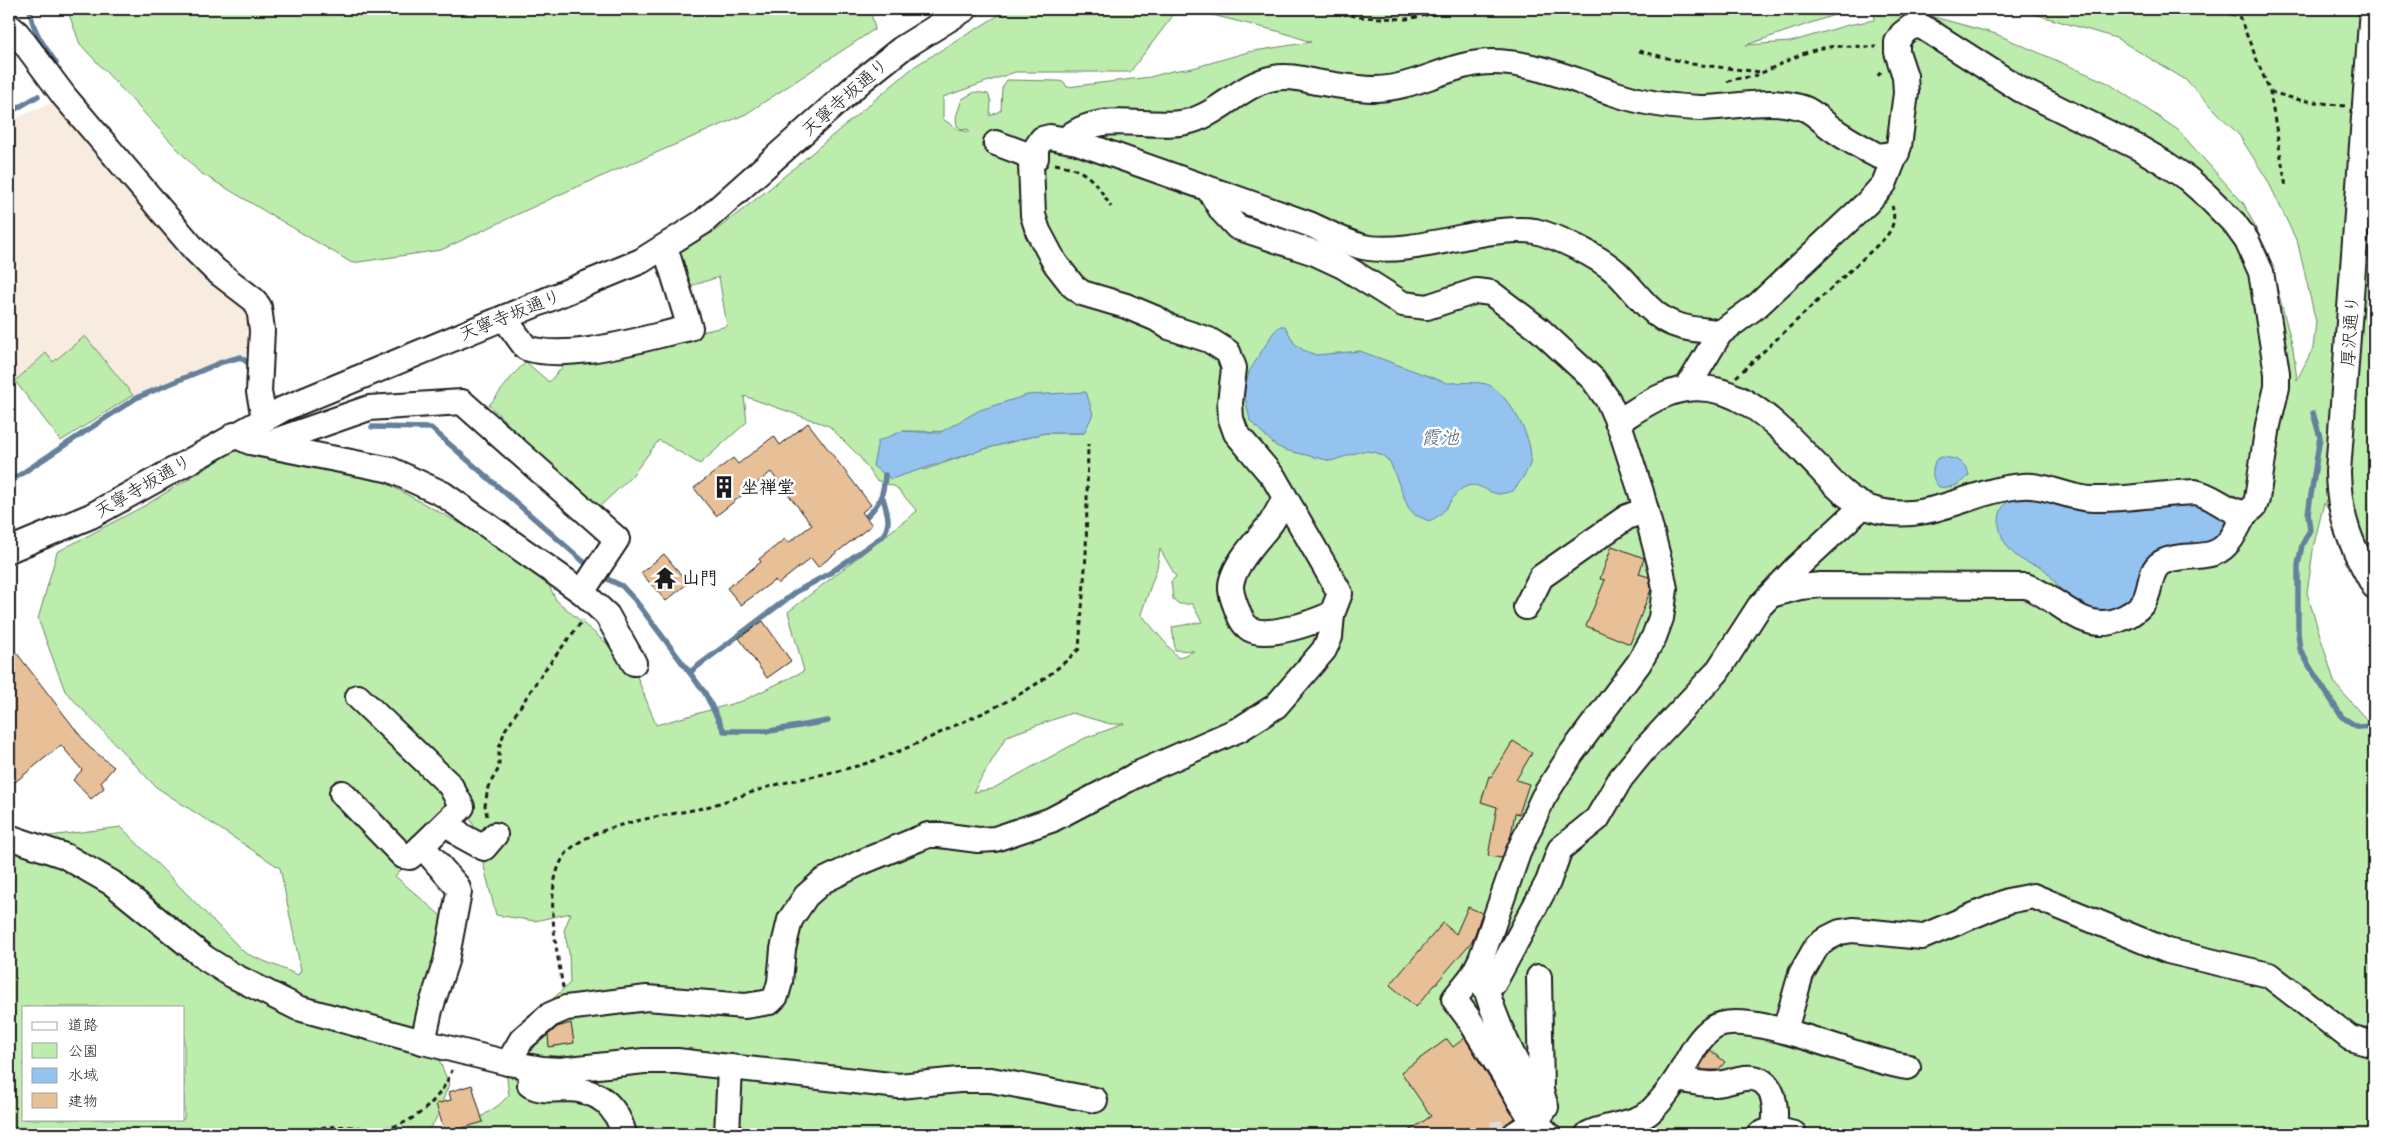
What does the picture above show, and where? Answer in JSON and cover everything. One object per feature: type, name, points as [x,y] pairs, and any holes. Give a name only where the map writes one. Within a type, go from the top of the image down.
[{"type":"street","name":"天寧寺坂通り","points":[[9,550],[91,516],[264,418],[641,261],[703,222],[861,81],[901,49],[965,9]]},
{"type":"street","name":"厚沢通り","points":[[2372,9],[2338,486],[2341,513],[2346,532],[2374,586]]},
{"type":"street","points":[[9,26],[18,33],[64,96],[194,249],[216,270],[254,300],[259,307],[262,330],[259,392],[264,418]]},
{"type":"street","points":[[1688,388],[1720,333],[1758,305],[1867,203],[1884,184],[1897,153],[1903,127],[1906,93],[1905,76],[1897,42],[1902,34],[1911,27],[1921,26],[1931,31],[2020,90],[2163,162],[2188,179],[2234,223],[2247,241],[2261,272],[2277,387],[2268,425],[2258,499],[2254,507],[2246,513],[2228,543],[2222,549],[2212,554],[2164,561],[2159,564],[2152,574],[2147,595],[2140,607],[2130,615],[2104,624],[2086,621],[2047,595],[2026,586],[1821,584],[1800,587],[1770,596]]},
{"type":"street","points":[[1066,139],[1080,130],[1104,123],[1163,124],[1189,121],[1221,106],[1256,84],[1271,78],[1287,77],[1349,87],[1377,89],[1411,84],[1465,66],[1490,62],[1535,68],[1624,97],[1675,106],[1701,108],[1764,104],[1794,106],[1810,111],[1832,129],[1878,156],[1897,153]]},
{"type":"street","points":[[508,1063],[522,1038],[550,1016],[566,1008],[647,998],[745,1006],[770,1002],[776,996],[780,982],[783,949],[790,920],[806,896],[823,881],[862,862],[928,835],[978,840],[995,839],[1050,820],[1172,758],[1224,738],[1276,706],[1315,662],[1328,642],[1332,614],[1340,593],[1329,571],[1265,466],[1236,433],[1231,419],[1230,403],[1234,368],[1228,352],[1210,340],[1169,327],[1157,319],[1134,310],[1082,293],[1064,277],[1038,231],[1034,215],[1032,156],[1042,138],[1066,139],[1120,155],[1209,190],[1309,224],[1366,248],[1396,248],[1493,232],[1534,231],[1564,243],[1604,264],[1615,272],[1646,305],[1665,320],[1678,326],[1720,333]]},
{"type":"street","points":[[996,143],[1032,156]]},
{"type":"street","points":[[1209,190],[1222,211],[1237,227],[1315,252],[1343,266],[1403,304],[1427,307],[1476,291],[1491,293],[1540,330],[1593,379],[1608,400],[1617,422],[1646,510],[1664,588],[1664,604],[1654,637],[1639,663],[1571,754],[1543,798],[1518,853],[1481,959],[1479,982],[1529,1086],[1525,1128]]},
{"type":"street","points":[[506,317],[510,326],[526,348],[554,354],[611,345],[690,328],[665,247]]},
{"type":"street","points":[[1617,422],[1659,397],[1688,388],[1699,387],[1721,391],[1755,408],[1786,433],[1845,494],[1863,506],[1892,514],[1916,513],[2007,487],[2035,485],[2095,500],[2195,492],[2210,495],[2236,512],[2246,513]]},
{"type":"street","points":[[264,445],[369,408],[462,402],[617,539],[592,579]]},
{"type":"street","points":[[234,435],[250,442],[391,470],[443,494],[592,579],[617,614],[634,663]]},
{"type":"street","points":[[1285,499],[1272,521],[1248,553],[1232,581],[1232,593],[1236,609],[1242,622],[1252,630],[1283,630],[1304,626],[1332,614]]},
{"type":"street","points":[[1525,1128],[1469,1019],[1454,998],[1479,982],[1494,983],[1548,882],[1560,849],[1598,819],[1621,778],[1643,751],[1717,672],[1748,623],[1770,596],[1829,536],[1863,506]]},
{"type":"street","points":[[1526,607],[1541,577],[1627,517],[1646,510]]},
{"type":"street","points":[[342,793],[404,856],[410,858],[462,807],[450,785],[358,697]]},
{"type":"street","points":[[447,822],[462,836],[484,848],[495,835]]},
{"type":"street","points":[[9,837],[65,856],[112,883],[206,958],[232,975],[282,1001],[320,1015],[508,1063],[532,1068],[560,1070],[658,1060],[899,1086],[959,1080],[991,1080],[1095,1100]]},
{"type":"street","points":[[422,846],[457,886],[459,898],[446,961],[430,1010],[423,1042]]},
{"type":"street","points":[[1785,1030],[1801,974],[1817,946],[1828,938],[1840,932],[1853,930],[1922,937],[2008,902],[2033,896],[2168,951],[2269,975],[2350,1038],[2374,1046]]},
{"type":"street","points":[[1525,1128],[1540,1091],[1539,977]]},
{"type":"street","points":[[1588,1134],[1646,1115],[1677,1079],[1703,1036],[1713,1028],[1724,1023],[1739,1021],[1785,1030],[1869,1059],[1908,1067]]},
{"type":"street","points":[[727,1134],[730,1067]]},
{"type":"street","points":[[532,1068],[530,1085],[541,1090],[572,1090],[602,1098],[620,1119],[624,1134]]},
{"type":"street","points":[[1677,1079],[1712,1085],[1743,1078],[1761,1080],[1770,1089],[1775,1103],[1776,1132]]},
{"type":"street","points":[[1525,1128],[1561,1126],[1563,1134]]},
{"type":"path","points":[[1324,9],[1359,17],[1406,19],[1459,9]]},
{"type":"path","points":[[2212,9],[2239,16],[2270,92],[2286,187]]},
{"type":"path","points":[[1727,82],[1761,72],[1810,51],[1827,47],[1897,48]]},
{"type":"path","points":[[1639,51],[1692,64],[1761,72]]},
{"type":"path","points":[[2270,92],[2300,100],[2361,108],[2366,105]]},
{"type":"path","points":[[1032,156],[1080,170],[1094,181],[1111,207]]},
{"type":"path","points":[[1721,391],[1892,230],[1895,217],[1884,184]]},
{"type":"path","points":[[566,1008],[552,890],[559,866],[566,854],[577,843],[590,835],[612,828],[705,807],[751,792],[841,770],[893,753],[1018,697],[1039,684],[1079,649],[1086,554],[1088,444]]},
{"type":"path","points":[[495,835],[489,825],[485,806],[489,784],[499,768],[502,737],[543,672],[574,632]]},
{"type":"path","points":[[295,1134],[317,1127],[343,1126],[378,1129],[397,1126],[418,1114],[447,1082],[452,1071],[456,1050]]},
{"type":"shaded area","points":[[56,101],[257,313],[246,333],[250,353],[222,362],[136,398],[85,336],[53,362],[46,354],[9,386],[9,121]]},
{"type":"green space","points":[[67,9],[870,9],[875,29],[746,114],[561,194],[441,250],[352,263],[199,172],[80,44]]},
{"type":"green space","points":[[1009,9],[1178,9],[1130,72],[1015,72],[943,97],[943,119],[959,130],[969,132],[968,129],[962,130],[957,126],[956,117],[962,99],[975,92],[988,94],[991,101],[990,116],[1001,110],[1002,88],[1007,80],[1058,81],[1064,82],[1067,87],[1150,77],[1193,68],[1248,52],[1311,42],[1281,32],[1188,9],[1852,9],[1746,45],[1790,42],[1848,25],[1874,20],[1875,14],[1879,9],[1901,9],[1908,13],[1916,12],[1996,34],[2108,83],[2178,130],[2244,204],[2268,253],[2293,348],[2297,380],[2313,348],[2316,322],[2298,244],[2268,181],[2239,135],[2186,80],[2116,38],[2017,9],[2374,9],[2374,584],[2324,503],[2314,544],[2307,593],[2335,684],[2374,728],[2374,1134],[455,1134],[499,1105],[509,1095],[504,1055],[512,1036],[570,983],[569,953],[564,930],[571,913],[535,921],[496,915],[474,826],[464,807],[395,876],[448,922],[434,1047],[449,1084],[435,1121],[425,1134],[9,1134],[9,841],[121,827],[245,953],[298,975],[301,970],[280,868],[156,787],[65,691],[38,619],[57,552],[144,506],[236,450],[294,457],[337,465],[384,482],[474,531],[546,579],[556,600],[633,666],[656,725],[742,701],[804,671],[788,612],[917,511],[896,487],[876,480],[859,456],[829,426],[744,396],[747,422],[700,464],[659,440],[631,477],[596,510],[489,405],[526,362],[549,382],[565,364],[727,326],[719,277],[687,287],[676,254],[715,231],[769,189],[915,66]],"holes":[[[903,431],[1084,433],[1045,433],[981,450],[924,470]],[[1160,549],[1176,577],[1171,581],[1173,599],[1179,604],[1192,604],[1202,622],[1172,627],[1175,650],[1194,651],[1178,658],[1141,614],[1157,568]],[[1072,713],[1110,724],[1124,724],[1085,738],[992,789],[973,792],[1007,736]]]},
{"type":"green space","points":[[85,336],[133,395],[61,441],[15,381],[46,353],[53,362]]},
{"type":"water","name":"霞池","points":[[1280,326],[1285,326],[1294,343],[1303,350],[1316,355],[1360,351],[1447,383],[1489,385],[1505,398],[1525,432],[1531,455],[1530,464],[1525,474],[1513,491],[1498,494],[1474,485],[1465,487],[1460,490],[1436,518],[1429,521],[1415,515],[1408,507],[1390,462],[1375,452],[1362,451],[1331,461],[1276,446],[1250,421],[1244,392],[1249,372],[1273,333]]},
{"type":"water","points":[[1086,392],[1093,414],[1084,433],[1045,433],[981,450],[891,479],[873,466],[878,441],[903,431],[939,433],[980,410],[1027,395]]},
{"type":"water","points":[[1941,457],[1959,461],[1965,466],[1969,475],[1956,485],[1939,487],[1933,478],[1933,472],[1935,461]]},
{"type":"water","points":[[2011,498],[2187,498],[2226,519],[2224,537],[2196,550],[2110,617],[2071,599],[2043,568],[2024,561],[2009,548],[2000,531],[1999,522],[2000,513],[2004,505]]},
{"type":"building","points":[[808,423],[871,505],[862,512],[872,525],[818,567],[811,558],[778,584],[775,580],[741,605],[727,588],[761,562],[759,559],[785,539],[788,543],[812,525],[771,472],[716,516],[694,488],[733,458],[738,464],[774,436],[780,445]]},
{"type":"building","points":[[1612,546],[1644,558],[1639,574],[1649,577],[1651,589],[1630,644],[1586,626],[1605,580],[1600,579]]},
{"type":"building","name":"山門","points":[[664,554],[688,583],[666,601],[641,573]]},
{"type":"building","points":[[763,621],[791,661],[767,678],[739,638]]},
{"type":"building","points":[[9,643],[89,747],[114,767],[101,782],[104,788],[91,799],[73,780],[82,770],[61,745],[9,787]]},
{"type":"building","points":[[1513,741],[1532,753],[1516,780],[1529,784],[1519,814],[1515,813],[1511,835],[1502,858],[1488,856],[1497,807],[1481,802],[1489,776],[1491,777]]},
{"type":"building","points":[[1468,907],[1482,913],[1473,940],[1416,1007],[1390,985],[1443,923],[1456,934]]},
{"type":"building","points":[[571,1023],[574,1043],[549,1047],[548,1035],[557,1027]]},
{"type":"building","points":[[1465,1038],[1514,1118],[1503,1127],[1501,1134],[1405,1134],[1431,1116],[1401,1072],[1447,1039],[1453,1047]]},
{"type":"building","points":[[1710,1050],[1725,1062],[1718,1070],[1703,1070],[1700,1067]]},
{"type":"building","points":[[472,1085],[483,1122],[445,1133],[436,1104],[451,1100],[449,1092]]},
{"type":"waterway","points":[[30,9],[36,31],[56,63]]},
{"type":"waterway","points":[[9,113],[38,96]]},
{"type":"waterway","points":[[9,482],[136,398],[222,362],[241,357],[250,365]]},
{"type":"waterway","points":[[2313,413],[2320,437],[2308,514],[2310,530],[2302,545],[2298,565],[2298,633],[2300,649],[2342,717],[2358,727],[2374,726]]},
{"type":"waterway","points":[[372,427],[431,428],[592,569]]},
{"type":"waterway","points":[[866,517],[880,499],[885,475]]},
{"type":"waterway","points":[[690,672],[796,592],[830,573],[883,536],[888,522],[883,498]]},
{"type":"waterway","points":[[599,575],[622,586],[635,600],[705,693],[724,731],[770,731],[828,721]]},
{"type":"tunnel","points":[[1492,1134],[1504,1132]]},
{"type":"place","name":"坐禅堂","points":[[724,487]]},
{"type":"place","name":"山門","points":[[665,578]]}]
